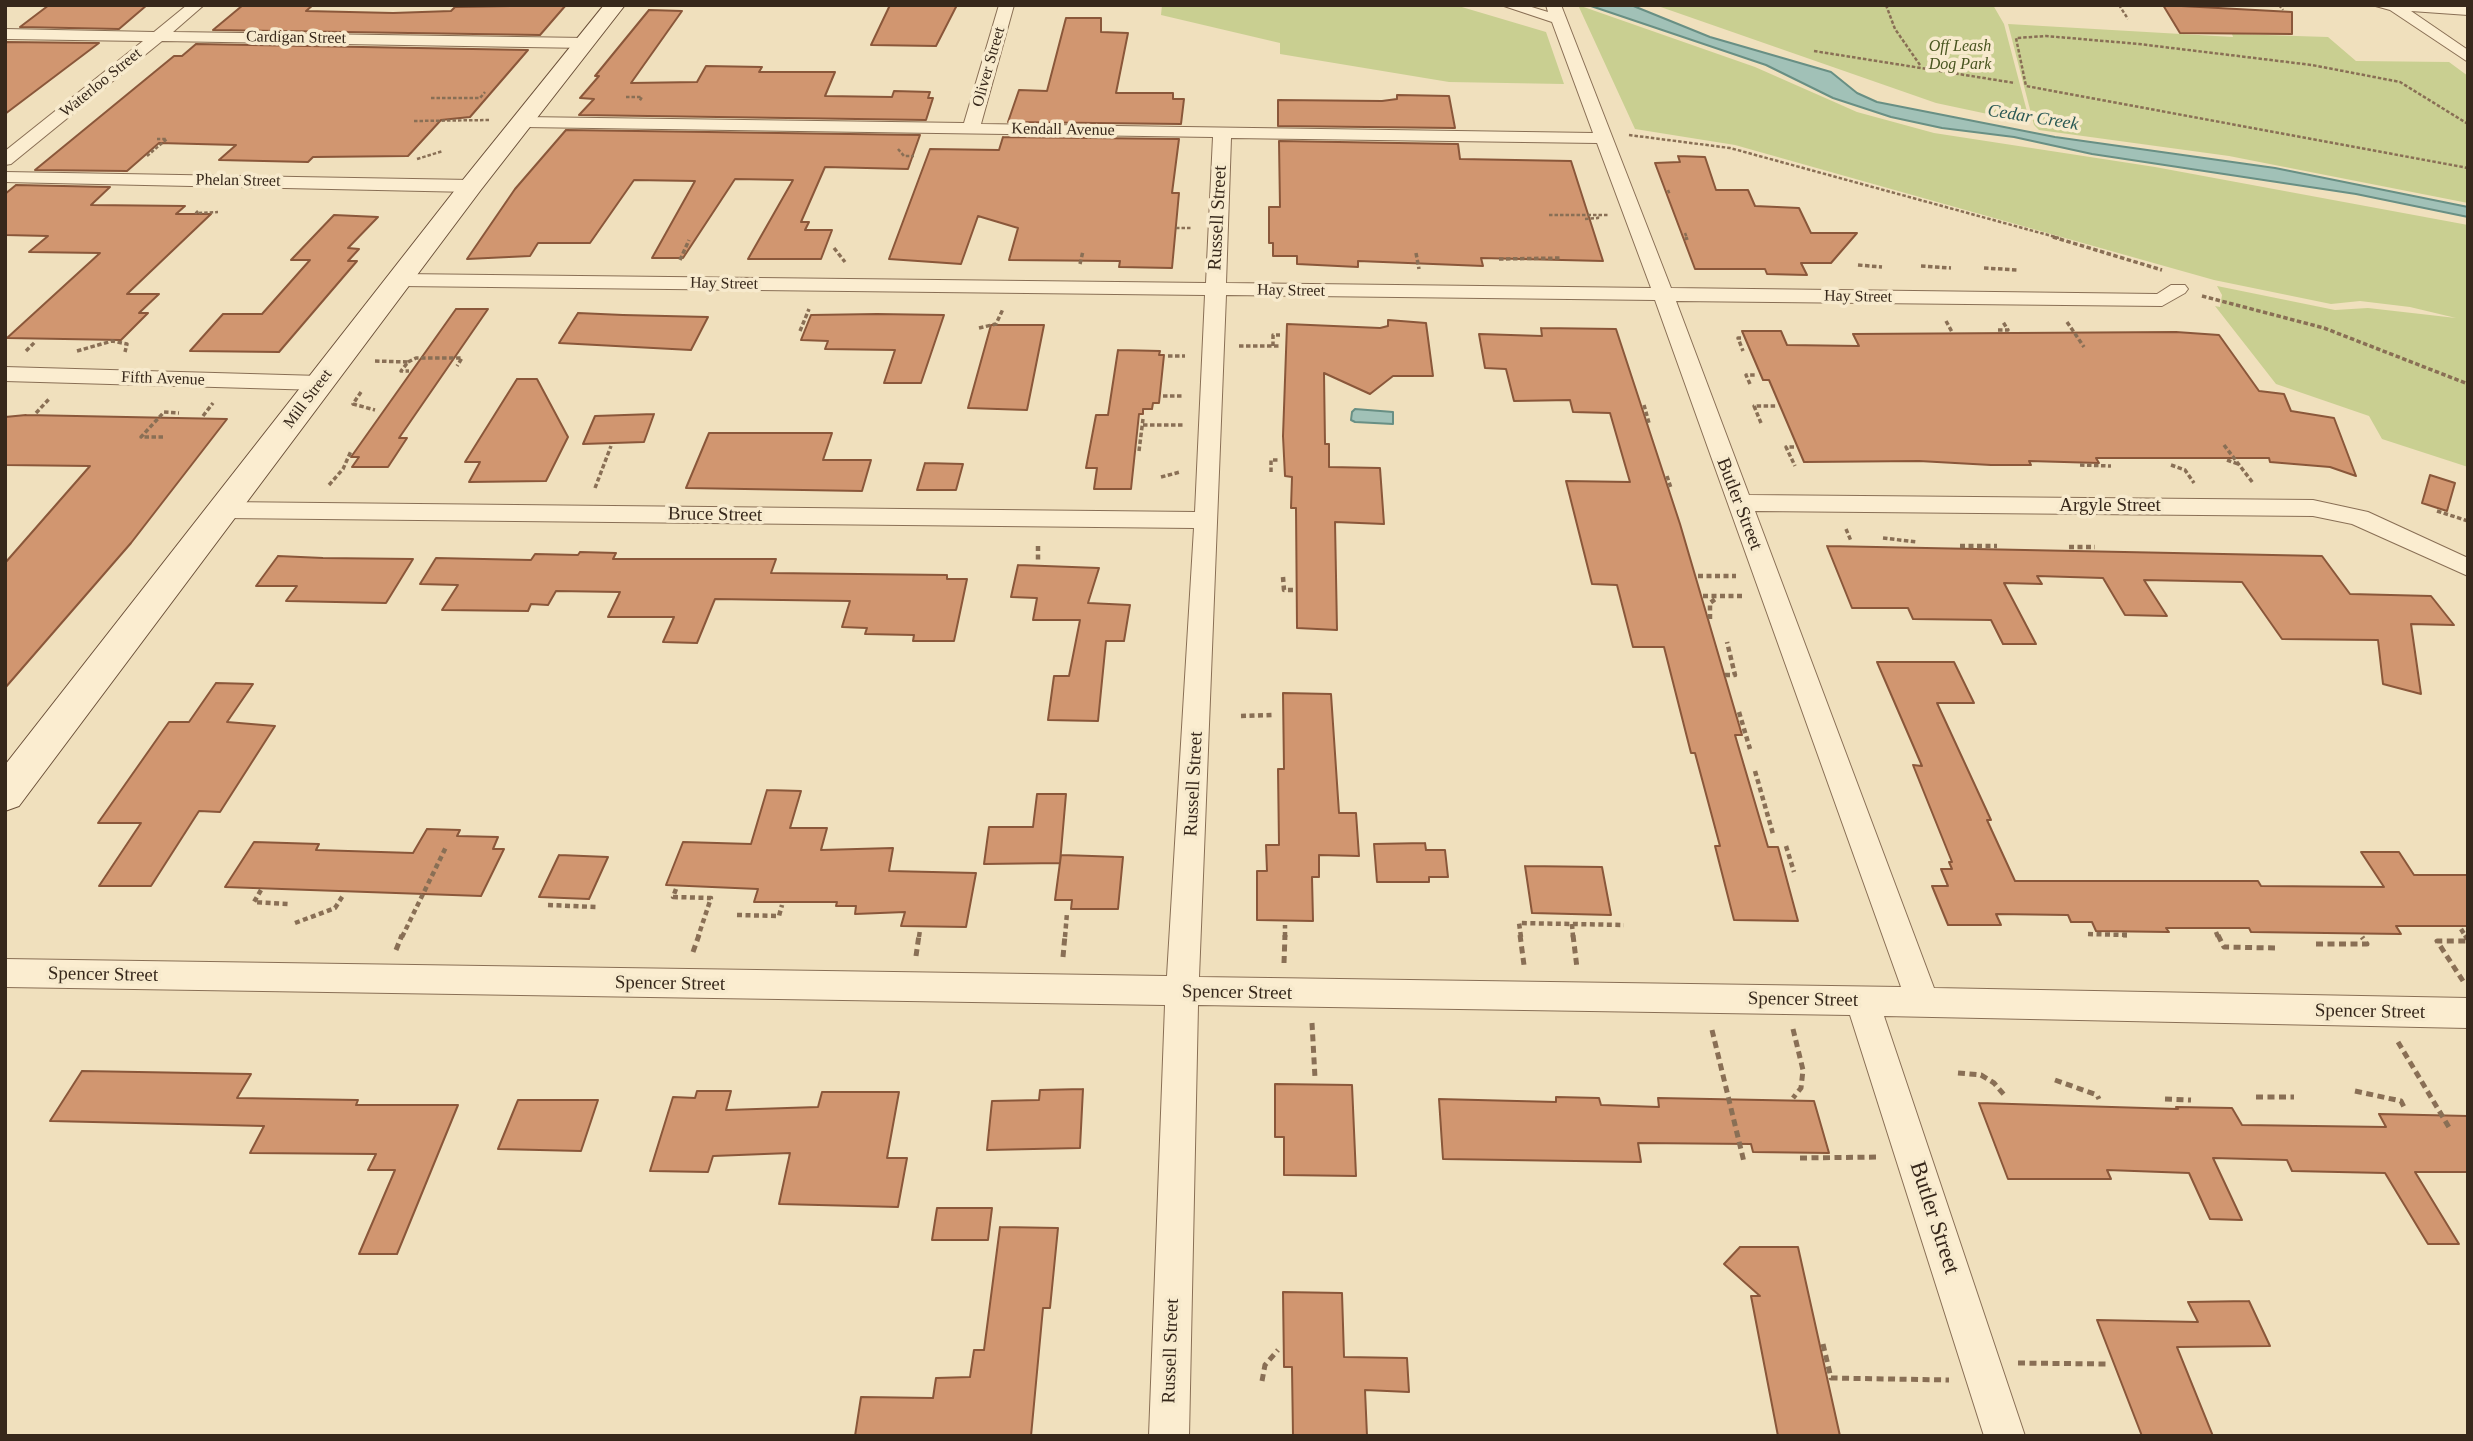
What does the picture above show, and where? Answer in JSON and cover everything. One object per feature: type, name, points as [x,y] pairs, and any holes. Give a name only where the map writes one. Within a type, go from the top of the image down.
[{"type":"main road","name":"Mill Street","points":[[5,795],[401,280],[471,187],[513,121],[586,43],[615,5]]},
{"type":"street","name":"Waterloo Street","points":[[5,160],[197,5]]},
{"type":"street","name":"Oliver Street","points":[[971,129],[1007,5]]},
{"type":"street","points":[[1508,5],[1555,12]]},
{"type":"street","points":[[2387,6],[2468,10]]},
{"type":"street","points":[[2387,6],[2468,57]]},
{"type":"street","name":"Butler Street","points":[[1555,12],[1923,1003]]},
{"type":"street","name":"Cardigan Street","points":[[5,34],[586,43]]},
{"type":"street","name":"Kendall Avenue","points":[[513,121],[1603,138]]},
{"type":"street","name":"Russell Street","points":[[1169,1436],[1182,992],[1207,520],[1214,290],[1223,133]]},
{"type":"street","name":"Phelan Street","points":[[5,177],[471,187]]},
{"type":"street","name":"Hay Street","points":[[401,280],[2162,300],[2178,289]]},
{"type":"street","name":"Fifth Avenue","points":[[5,374],[320,383]]},
{"type":"street","name":"Argyle Street","points":[[1739,503],[2314,508],[2359,518],[2468,568]]},
{"type":"street","name":"Bruce Street","points":[[224,510],[1207,520]]},
{"type":"street","name":"Spencer Street","points":[[5,973],[1863,1001],[2468,1013]]},
{"type":"street","name":"Butler Street","points":[[1863,1001],[1968,1372],[2004,1436]]},
{"type":"path","points":[[1886,5],[1895,29],[1920,66]]},
{"type":"path","points":[[2119,5],[2128,19]]},
{"type":"path","points":[[2279,5],[2283,10]]},
{"type":"path","points":[[2468,124],[2400,82],[2312,65],[2139,44],[2046,36],[2016,38],[2026,86],[2468,168]]},
{"type":"path","points":[[1814,51],[2015,83]]},
{"type":"path","points":[[430,98],[480,98],[485,92]]},
{"type":"path","points":[[414,121],[513,121]]},
{"type":"path","points":[[1628,135],[1730,148],[1996,219],[2167,271]]},
{"type":"path","points":[[144,159],[167,139],[157,139]]},
{"type":"path","points":[[1668,190],[1670,195]]},
{"type":"path","points":[[198,211],[196,213],[218,212]]},
{"type":"path","points":[[1549,215],[1617,215]]},
{"type":"path","points":[[1585,219],[1598,218],[1598,215]]},
{"type":"path","points":[[1685,233],[1687,240]]},
{"type":"path","points":[[1499,259],[1562,258]]},
{"type":"path","points":[[1858,265],[1882,267]]},
{"type":"path","points":[[1921,266],[1951,268]]},
{"type":"path","points":[[1984,268],[2017,270]]},
{"type":"path","points":[[2178,289],[2324,328],[2468,384]]},
{"type":"path","points":[[1273,346],[1273,335],[1280,335]]},
{"type":"path","points":[[1741,338],[1738,338],[1743,351]]},
{"type":"path","points":[[72,353],[101,342],[127,344],[127,349],[119,358]]},
{"type":"path","points":[[1228,346],[1281,346]]},
{"type":"path","points":[[1168,356],[1194,356]]},
{"type":"path","points":[[409,371],[401,371],[408,362],[416,358],[462,358],[457,366]]},
{"type":"path","points":[[370,361],[408,362]]},
{"type":"path","points":[[1750,384],[1746,375],[1755,375]]},
{"type":"path","points":[[360,392],[353,404],[375,410]]},
{"type":"path","points":[[1164,396],[1192,396]]},
{"type":"path","points":[[1644,405],[1649,422]]},
{"type":"path","points":[[1761,423],[1754,406],[1776,406]]},
{"type":"path","points":[[163,438],[141,437],[164,412],[179,413]]},
{"type":"path","points":[[1139,451],[1143,422],[1190,425]]},
{"type":"path","points":[[2224,445],[2253,484]]},
{"type":"path","points":[[595,489],[611,446]]},
{"type":"path","points":[[1794,447],[1786,447],[1794,466]]},
{"type":"path","points":[[322,490],[343,469],[351,451]]},
{"type":"path","points":[[1271,472],[1271,460],[1280,460]]},
{"type":"path","points":[[2227,460],[2239,464]]},
{"type":"path","points":[[2080,465],[2111,466]]},
{"type":"path","points":[[2171,465],[2185,470],[2201,493]]},
{"type":"path","points":[[1161,477],[1170,477],[1187,469]]},
{"type":"path","points":[[1667,476],[1671,488]]},
{"type":"path","points":[[2437,511],[2468,521]]},
{"type":"path","points":[[1884,538],[1917,542]]},
{"type":"path","points":[[1027,546],[1040,546],[1038,561]]},
{"type":"path","points":[[1961,546],[1997,546]]},
{"type":"path","points":[[2069,547],[2095,547]]},
{"type":"path","points":[[1698,576],[1745,576]]},
{"type":"path","points":[[1283,577],[1284,590],[1294,590]]},
{"type":"path","points":[[1703,596],[1752,596]]},
{"type":"path","points":[[1710,619],[1710,603],[1721,596]]},
{"type":"path","points":[[1725,675],[1735,675],[1727,642]]},
{"type":"path","points":[[1739,712],[1750,749]]},
{"type":"path","points":[[1241,716],[1272,715]]},
{"type":"path","points":[[1755,771],[1773,834]]},
{"type":"path","points":[[1786,846],[1794,872]]},
{"type":"path","points":[[392,959],[414,906],[446,847]]},
{"type":"path","points":[[676,889],[673,897],[711,898],[689,964]]},
{"type":"path","points":[[261,890],[254,902],[289,904]]},
{"type":"path","points":[[295,923],[335,908],[344,894]]},
{"type":"path","points":[[548,905],[596,907]]},
{"type":"path","points":[[737,915],[779,916],[782,905]]},
{"type":"path","points":[[1062,968],[1068,913]]},
{"type":"path","points":[[1525,973],[1519,923],[1624,925]]},
{"type":"path","points":[[1572,924],[1578,974]]},
{"type":"path","points":[[1284,967],[1285,925]]},
{"type":"path","points":[[2461,929],[2468,940]]},
{"type":"path","points":[[914,968],[920,930]]},
{"type":"path","points":[[2216,932],[2224,947],[2275,948]]},
{"type":"path","points":[[2088,934],[2127,935]]},
{"type":"path","points":[[2316,944],[2367,944],[2362,937]]},
{"type":"path","points":[[2468,940],[2437,941],[2468,987]]},
{"type":"path","points":[[1312,1018],[1315,1078]]},
{"type":"path","points":[[1712,1027],[1744,1162]]},
{"type":"path","points":[[1793,1028],[1803,1070],[1801,1088],[1793,1098]]},
{"type":"path","points":[[2398,1042],[2450,1129]]},
{"type":"path","points":[[1958,1073],[1981,1075],[1994,1083],[2006,1097]]},
{"type":"path","points":[[2055,1080],[2097,1095],[2099,1100]]},
{"type":"path","points":[[2356,1091],[2401,1101],[2405,1109]]},
{"type":"path","points":[[2256,1097],[2294,1097]]},
{"type":"path","points":[[2165,1099],[2191,1100]]},
{"type":"path","points":[[1800,1158],[1886,1157]]},
{"type":"path","points":[[1823,1344],[1830,1378],[2108,1364]]},
{"type":"path","points":[[1262,1381],[1265,1365],[1278,1350]]},
{"type":"green space","points":[[1162,5],[1455,5],[1546,32],[1564,84],[1449,82],[1280,54],[1280,43],[1161,15]]},
{"type":"green space","points":[[1578,5],[1755,67],[1857,112],[1934,133],[2155,167],[2468,225],[2468,467],[2382,439],[2369,416],[2276,384],[2215,306],[2220,307],[2222,295],[2217,286],[2335,310],[2368,308],[2456,318],[2410,307],[2360,301],[2331,304],[2214,280],[1735,145],[1635,129]]},
{"type":"green space","name":"Off Leash Dog Park","points":[[1655,5],[1993,5],[2004,24],[2030,123],[1936,103]]},
{"type":"green space","points":[[2008,24],[2233,37],[2232,34],[2328,37],[2356,61],[2449,62],[2468,76],[2468,203],[2229,156],[2039,130],[2034,125]]},
{"type":"water","name":"Cedar Creek","points":[[1588,5],[1631,5],[1710,37],[1831,72],[1857,93],[1877,102],[2055,137],[2275,168],[2468,207],[2468,217],[2356,194],[2092,154],[2014,137],[1942,128],[1891,117],[1833,98],[1766,65]]},
{"type":"water","points":[[1355,409],[1393,412],[1393,424],[1355,422],[1351,420]]},
{"type":"building","points":[[49,5],[147,5],[119,29],[20,27]]},
{"type":"building","points":[[243,5],[313,5],[306,11],[393,13],[451,11],[455,7],[566,5],[540,35],[213,30]]},
{"type":"building","points":[[890,5],[957,5],[936,46],[871,45]]},
{"type":"building","points":[[2163,5],[2292,12],[2292,34],[2180,33]]},
{"type":"building","points":[[649,10],[682,11],[631,83],[697,82],[706,66],[762,67],[759,72],[835,72],[825,96],[892,97],[894,91],[930,92],[928,98],[933,98],[926,120],[579,115],[594,99],[580,98]]},
{"type":"building","points":[[1066,18],[1101,18],[1101,32],[1128,33],[1116,93],[1173,93],[1173,99],[1184,99],[1181,124],[1008,122],[1019,90],[1047,91]]},
{"type":"building","points":[[5,42],[99,43],[5,114]]},
{"type":"building","points":[[196,44],[528,50],[470,117],[441,120],[408,156],[313,157],[308,162],[219,160],[236,145],[159,143],[127,171],[35,170],[174,56],[182,56]]},
{"type":"building","points":[[1397,95],[1449,96],[1455,128],[1278,126],[1278,100],[1382,101],[1397,99]]},
{"type":"building","points":[[566,130],[920,135],[908,169],[825,167],[801,222],[809,222],[805,230],[832,230],[821,259],[748,259],[793,180],[735,179],[683,258],[652,258],[695,181],[634,180],[590,243],[538,243],[530,256],[467,259],[515,189]]},
{"type":"building","points":[[1003,137],[1179,139],[1172,193],[1179,193],[1172,268],[1119,267],[1120,261],[1009,260],[1018,228],[978,216],[961,264],[889,259],[930,149],[999,150]]},
{"type":"building","points":[[1279,141],[1458,144],[1460,159],[1571,161],[1603,261],[1481,258],[1483,266],[1358,261],[1358,267],[1297,264],[1297,256],[1273,256],[1273,243],[1269,243],[1269,207],[1280,207]]},
{"type":"building","points":[[1678,156],[1705,157],[1716,190],[1748,190],[1755,206],[1799,208],[1811,233],[1857,233],[1831,263],[1801,263],[1807,275],[1767,274],[1765,269],[1695,269],[1655,163],[1680,162]]},
{"type":"building","points":[[16,185],[110,187],[91,205],[185,206],[176,214],[211,214],[127,294],[159,294],[139,313],[148,313],[121,340],[7,338],[100,253],[29,252],[48,236],[5,235],[5,194]]},
{"type":"building","points":[[334,215],[378,217],[348,248],[359,249],[348,261],[357,261],[279,352],[190,351],[223,314],[262,314],[310,260],[291,260]]},
{"type":"building","points":[[456,309],[488,309],[399,438],[407,438],[388,467],[352,467],[359,457],[351,457]]},
{"type":"building","points":[[578,313],[708,317],[691,350],[559,343]]},
{"type":"building","points":[[811,315],[944,315],[921,383],[884,383],[895,350],[825,349],[828,341],[801,340]]},
{"type":"building","points":[[1388,320],[1426,323],[1433,376],[1393,376],[1370,394],[1324,373],[1325,444],[1329,444],[1329,467],[1380,468],[1384,524],[1335,522],[1337,630],[1297,628],[1296,508],[1291,508],[1292,477],[1285,476],[1283,436],[1287,324],[1380,328],[1388,326]]},
{"type":"building","points":[[991,325],[1044,325],[1027,410],[968,408]]},
{"type":"building","points":[[1541,328],[1616,329],[1680,524],[1742,735],[1735,735],[1768,847],[1778,847],[1798,921],[1734,920],[1715,846],[1720,846],[1695,753],[1691,753],[1664,647],[1633,647],[1617,585],[1592,584],[1566,481],[1630,482],[1610,413],[1573,412],[1570,400],[1514,401],[1506,369],[1485,368],[1479,334],[1542,336]]},
{"type":"building","points":[[1742,331],[1781,331],[1787,345],[1859,346],[1853,334],[2176,332],[2219,335],[2259,391],[2284,394],[2291,411],[2334,418],[2356,476],[2330,467],[2270,462],[2269,458],[2096,458],[2099,463],[2029,461],[2031,465],[1919,461],[1804,462],[1769,380],[1763,380]]},
{"type":"building","points":[[1118,350],[1160,351],[1159,355],[1164,355],[1159,403],[1153,403],[1152,409],[1143,409],[1143,414],[1139,414],[1131,489],[1094,489],[1097,468],[1086,468],[1096,415],[1108,415]]},
{"type":"building","points":[[517,379],[537,379],[568,437],[546,481],[469,482],[480,462],[465,462]]},
{"type":"building","points":[[654,414],[644,442],[583,444],[595,416]]},
{"type":"building","points":[[26,415],[227,419],[131,543],[5,688],[5,563],[90,466],[5,465],[5,417]]},
{"type":"building","points":[[709,433],[832,433],[823,460],[871,460],[862,491],[686,488]]},
{"type":"building","points":[[925,463],[963,464],[956,490],[917,490]]},
{"type":"building","points":[[2430,475],[2455,483],[2447,511],[2422,503]]},
{"type":"building","points":[[1827,546],[2322,556],[2350,594],[2431,596],[2454,625],[2411,624],[2421,694],[2383,684],[2378,640],[2282,639],[2242,582],[2144,580],[2167,616],[2125,615],[2103,578],[2037,576],[2042,584],[2004,583],[2036,644],[2003,644],[1991,620],[1913,619],[1908,608],[1852,608]]},
{"type":"building","points":[[580,552],[616,553],[613,559],[776,559],[771,573],[947,575],[947,579],[967,579],[954,641],[913,641],[914,635],[865,634],[867,628],[842,627],[850,601],[715,599],[697,643],[663,642],[674,617],[608,617],[620,592],[556,591],[548,605],[531,604],[528,611],[442,610],[458,585],[420,584],[436,558],[531,560],[535,554],[578,555]]},
{"type":"building","points":[[278,556],[413,559],[386,603],[286,601],[297,586],[256,586]]},
{"type":"building","points":[[1018,565],[1099,568],[1088,603],[1130,605],[1124,641],[1106,641],[1098,721],[1048,720],[1054,676],[1069,676],[1080,620],[1033,620],[1037,598],[1011,597]]},
{"type":"building","points":[[1877,662],[1954,662],[1974,703],[1937,703],[1991,820],[1987,820],[2015,881],[2258,881],[2261,886],[2384,887],[2361,852],[2399,852],[2414,875],[2468,875],[2468,926],[2396,926],[2401,934],[2251,932],[2249,928],[2166,928],[2169,932],[2096,931],[2092,922],[2071,922],[2068,915],[1996,914],[2001,925],[1948,925],[1932,886],[1948,886],[1941,869],[1952,869],[1949,862],[1952,862],[1913,765],[1922,766]]},
{"type":"building","points":[[216,683],[253,684],[227,722],[275,726],[220,812],[199,811],[151,886],[99,886],[141,823],[98,823],[169,722],[189,722]]},
{"type":"building","points":[[1283,693],[1331,694],[1339,813],[1356,813],[1359,856],[1319,855],[1319,877],[1312,877],[1313,921],[1257,920],[1257,871],[1267,871],[1266,845],[1279,845],[1278,769],[1284,769]]},
{"type":"building","points":[[767,790],[801,791],[790,828],[827,828],[821,850],[893,848],[889,871],[976,873],[966,927],[901,926],[905,912],[855,914],[856,906],[836,906],[837,902],[754,902],[758,889],[666,885],[683,842],[751,844]]},
{"type":"building","points":[[1037,794],[1066,794],[1060,863],[984,864],[989,827],[1033,827]]},
{"type":"building","points":[[427,829],[460,830],[457,836],[498,837],[493,849],[504,849],[481,896],[225,887],[254,842],[319,844],[316,850],[413,853]]},
{"type":"building","points":[[1425,843],[1426,850],[1445,850],[1448,877],[1429,877],[1429,882],[1377,882],[1374,844]]},
{"type":"building","points":[[559,855],[608,857],[589,899],[539,897]]},
{"type":"building","points":[[1061,855],[1123,857],[1118,909],[1071,909],[1072,900],[1055,900]]},
{"type":"building","points":[[1525,866],[1602,867],[1611,915],[1532,913]]},
{"type":"building","points":[[82,1071],[251,1074],[237,1098],[358,1100],[356,1105],[458,1105],[397,1254],[359,1254],[395,1170],[368,1170],[376,1154],[250,1153],[264,1126],[50,1121]]},
{"type":"building","points":[[1275,1084],[1352,1085],[1356,1176],[1284,1175],[1284,1137],[1275,1137]]},
{"type":"building","points":[[1083,1089],[1080,1148],[987,1150],[992,1101],[1039,1100],[1040,1090]]},
{"type":"building","points":[[697,1091],[731,1091],[726,1110],[818,1107],[822,1092],[899,1092],[887,1158],[907,1158],[898,1207],[779,1204],[790,1153],[713,1156],[708,1172],[650,1171],[673,1097],[695,1098]]},
{"type":"building","points":[[1556,1097],[1599,1098],[1601,1105],[1659,1107],[1658,1098],[1814,1101],[1829,1153],[1753,1152],[1751,1144],[1638,1143],[1641,1162],[1443,1159],[1439,1099],[1556,1102]]},
{"type":"building","points":[[518,1100],[598,1100],[581,1151],[498,1149]]},
{"type":"building","points":[[1979,1103],[2232,1108],[2242,1125],[2386,1127],[2379,1114],[2468,1116],[2468,1172],[2415,1172],[2459,1244],[2428,1244],[2385,1173],[2292,1171],[2287,1160],[2213,1158],[2242,1220],[2210,1219],[2189,1173],[2107,1170],[2111,1179],[2008,1179]]},
{"type":"building","points":[[937,1208],[992,1208],[988,1240],[932,1240]]},
{"type":"building","points":[[1000,1227],[1058,1228],[1050,1308],[1043,1308],[1031,1436],[855,1436],[861,1397],[933,1398],[936,1378],[970,1377],[974,1350],[984,1350]]},
{"type":"building","points":[[1740,1247],[1798,1247],[1840,1436],[1778,1436],[1751,1296],[1760,1296],[1724,1264]]},
{"type":"building","points":[[1283,1292],[1342,1293],[1344,1357],[1407,1358],[1409,1392],[1365,1390],[1367,1436],[1293,1436],[1292,1367],[1284,1367]]},
{"type":"building","points":[[2249,1301],[2270,1346],[2177,1347],[2213,1436],[2142,1436],[2097,1320],[2198,1322],[2188,1302]]}]
